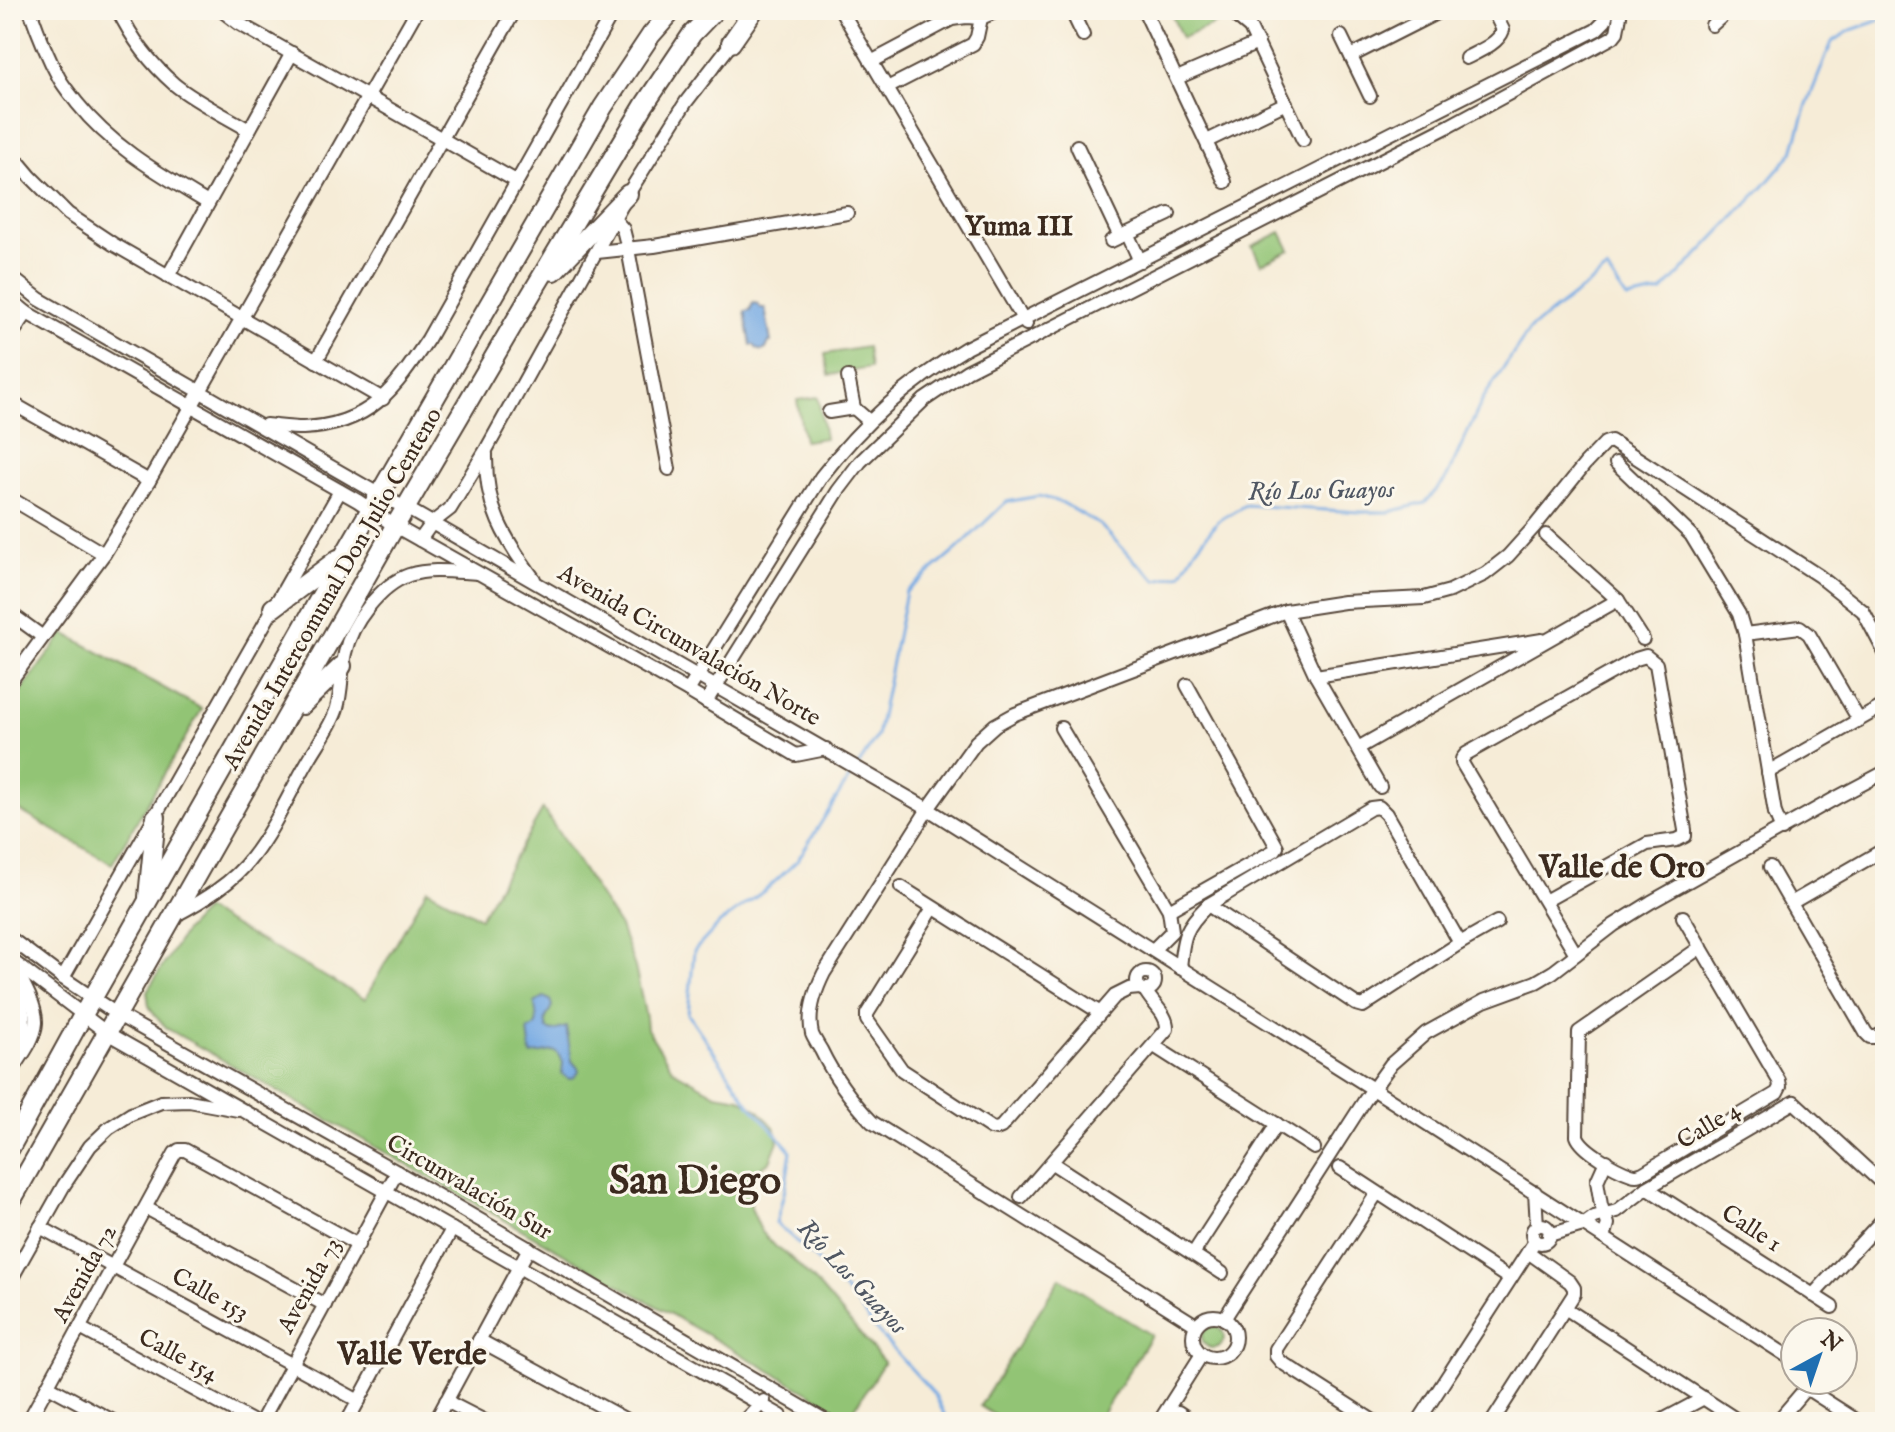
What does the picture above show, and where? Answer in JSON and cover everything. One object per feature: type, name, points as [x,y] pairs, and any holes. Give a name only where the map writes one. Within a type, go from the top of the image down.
[{"type":"main road","name":"Avenida Intercomunal Don Julio Centeno","points":[[10,1148],[346,552],[603,107],[651,35],[673,10]]},
{"type":"main road","name":"Avenida Intercomunal Don Julio Centeno","points":[[10,1203],[395,526],[530,296],[645,104],[692,34],[715,10]]},
{"type":"main road","points":[[731,43],[754,10]]},
{"type":"main road","points":[[530,296],[628,194]]},
{"type":"main road","points":[[273,608],[346,552]]},
{"type":"main road","points":[[288,718],[342,666]]},
{"type":"main road","points":[[147,904],[156,817]]},
{"type":"street","points":[[30,10],[60,81],[89,117],[119,147],[208,203]]},
{"type":"street","points":[[118,10],[131,37],[176,86],[249,130]]},
{"type":"street","points":[[221,10],[238,23],[516,181]]},
{"type":"street","points":[[10,682],[104,554],[149,481],[417,10]]},
{"type":"street","points":[[316,361],[515,10]]},
{"type":"street","name":"Avenida Intercomunal Don Julio Centeno","points":[[260,425],[303,428],[359,415],[383,399],[403,377],[428,339],[614,10]]},
{"type":"street","points":[[420,540],[432,523],[450,509],[486,450],[628,194],[686,102],[731,43],[765,10]]},
{"type":"street","points":[[841,10],[1034,336]]},
{"type":"street","points":[[871,62],[952,19],[981,18],[1000,10]]},
{"type":"street","points":[[1071,10],[1083,35]]},
{"type":"street","points":[[1144,10],[1225,182]]},
{"type":"street","points":[[1237,14],[1256,10]]},
{"type":"street","points":[[1351,56],[1442,10]]},
{"type":"street","points":[[1466,58],[1502,35],[1503,30],[1493,10]]},
{"type":"street","points":[[688,691],[821,477],[846,445],[907,387],[966,348],[1596,30],[1605,21],[1608,10]]},
{"type":"street","points":[[706,702],[838,491],[860,462],[924,400],[967,371],[1449,126],[1613,37],[1617,32],[1621,10]]},
{"type":"street","points":[[1712,25],[1729,10]]},
{"type":"street","points":[[1237,14],[1258,43],[1303,140]]},
{"type":"street","points":[[887,88],[973,44],[981,18]]},
{"type":"street","points":[[1341,36],[1370,96]]},
{"type":"street","points":[[1177,78],[1258,43]]},
{"type":"street","points":[[168,276],[292,53]]},
{"type":"street","points":[[1207,141],[1286,103]]},
{"type":"street","points":[[1077,146],[1119,237],[1140,261]]},
{"type":"street","points":[[10,152],[68,214],[113,244],[383,399]]},
{"type":"street","points":[[597,252],[847,213]]},
{"type":"street","points":[[1119,237],[1169,214]]},
{"type":"street","points":[[615,220],[623,229],[628,249],[669,469]]},
{"type":"street","points":[[1214,224],[1223,241]]},
{"type":"street","name":"Avenida Circunvalación Norte","points":[[10,276],[39,299],[260,425],[376,502],[395,526],[796,755],[826,749]]},
{"type":"street","name":"Avenida Circunvalación Norte","points":[[10,299],[27,313],[340,491],[406,508],[826,749]]},
{"type":"street","points":[[10,337],[27,313]]},
{"type":"street","points":[[848,377],[854,408],[869,421]]},
{"type":"street","points":[[10,402],[149,481]]},
{"type":"street","points":[[829,412],[854,408]]},
{"type":"street","points":[[1196,1325],[872,1122],[828,1065],[812,1034],[811,1011],[815,991],[928,809],[976,742],[995,725],[1015,714],[1286,611],[1344,602],[1424,598],[1450,591],[1485,574],[1508,556],[1585,464],[1605,443],[1611,441],[1819,576],[1863,611],[1885,653]]},
{"type":"street","points":[[486,450],[486,471],[499,526],[538,585]]},
{"type":"street","points":[[1616,463],[1691,535],[1739,614],[1775,813],[1782,830]]},
{"type":"street","name":"Avenida Intercomunal Don Julio Centeno","points":[[63,978],[340,491]]},
{"type":"street","points":[[10,498],[104,554]]},
{"type":"street","points":[[1546,535],[1618,600],[1643,639]]},
{"type":"street","points":[[172,917],[220,887],[252,858],[337,709],[345,650],[352,631],[372,603],[407,575],[431,571],[479,573]]},
{"type":"street","points":[[1358,748],[1618,600]]},
{"type":"street","points":[[1286,611],[1316,676],[1380,787]]},
{"type":"street","points":[[10,613],[43,637]]},
{"type":"street","points":[[1745,634],[1800,627],[1809,634],[1859,720]]},
{"type":"street","points":[[1316,676],[1552,638]]},
{"type":"street","points":[[1545,901],[1647,844],[1685,836],[1656,664],[1646,656],[1623,666],[1462,759],[1462,763],[1576,954]]},
{"type":"street","points":[[1169,910],[1277,847],[1187,685]]},
{"type":"street","points":[[1768,772],[1885,705]]},
{"type":"street","points":[[1061,728],[1169,910],[1177,934],[1180,968]]},
{"type":"street","points":[[826,749],[928,809],[1373,1089],[1779,1351]]},
{"type":"street","points":[[1224,1319],[1373,1089],[1391,1064],[1426,1033],[1484,1001],[1536,982],[1651,902],[1836,798],[1884,775]]},
{"type":"street","points":[[933,908],[867,1014],[867,1020],[902,1070],[996,1129],[1119,992],[1154,986],[1155,979],[1151,973],[1157,953],[1208,905],[1371,808],[1379,807],[1386,814],[1460,943]]},
{"type":"street","points":[[1791,903],[1885,849]]},
{"type":"street","points":[[1770,867],[1866,1033],[1876,1037],[1885,1032]]},
{"type":"street","points":[[901,887],[1099,1012]]},
{"type":"street","points":[[1208,905],[1363,1006],[1497,922]]},
{"type":"street","points":[[1683,917],[1701,947],[1779,1081],[1780,1087],[1777,1093],[1636,1175],[1606,1161],[1579,1142],[1579,1032],[1701,947]]},
{"type":"street","points":[[10,938],[93,998]]},
{"type":"street","points":[[12,965],[83,1015]]},
{"type":"street","points":[[10,1074],[34,1033],[36,1022],[35,1011],[12,965]]},
{"type":"street","points":[[10,986],[18,995],[17,1012],[25,1030],[20,1056]]},
{"type":"street","points":[[1021,1197],[1167,1029],[1168,1021],[1163,1013],[1142,989]]},
{"type":"street","name":"Circunvalación Sur","points":[[93,998],[828,1422]]},
{"type":"street","name":"Circunvalación Sur","points":[[83,1015],[107,1033],[761,1405],[778,1419]]},
{"type":"street","points":[[1154,1046],[1314,1148]]},
{"type":"street","points":[[10,1281],[64,1185],[90,1146],[109,1128],[131,1114],[161,1102],[189,1101],[249,1112]]},
{"type":"street","name":"Calle 4","points":[[1532,1247],[1548,1240],[1549,1235],[1617,1211],[1647,1188],[1794,1102],[1885,1186]]},
{"type":"street","points":[[1193,1254],[1277,1124]]},
{"type":"street","name":"Avenida 72","points":[[29,1420],[179,1150],[185,1150],[358,1245]]},
{"type":"street","points":[[1604,1238],[1608,1224],[1597,1181],[1606,1161]]},
{"type":"street","points":[[1052,1163],[1222,1273]]},
{"type":"street","points":[[1340,1168],[1510,1279]]},
{"type":"street","name":"Avenida 73","points":[[261,1422],[397,1172]]},
{"type":"street","name":"Calle 1","points":[[1647,1188],[1832,1307]]},
{"type":"street","points":[[1418,1422],[1532,1247],[1532,1233],[1537,1226],[1535,1192]]},
{"type":"street","points":[[1375,1422],[1281,1362],[1276,1356],[1276,1349],[1377,1193]]},
{"type":"street","points":[[146,1208],[325,1305]]},
{"type":"street","points":[[1813,1295],[1885,1217]]},
{"type":"street","points":[[1537,1226],[1546,1227],[1549,1235]]},
{"type":"street","name":"Calle 153","points":[[40,1227],[359,1401]]},
{"type":"street","points":[[347,1422],[452,1229]]},
{"type":"street","points":[[1492,1422],[1574,1294],[1570,1282],[1532,1247]]},
{"type":"street","points":[[435,1422],[529,1248]]},
{"type":"street","points":[[1565,1308],[1740,1422]]},
{"type":"street","points":[[1206,1317],[1224,1319],[1233,1329],[1232,1348],[1215,1358],[1202,1354],[1192,1337],[1196,1325],[1206,1317]]},
{"type":"street","name":"Calle 154","points":[[80,1328],[254,1422]]},
{"type":"street","points":[[479,1340],[630,1422]]},
{"type":"street","points":[[1159,1422],[1202,1354]]},
{"type":"street","points":[[48,1386],[115,1422]]},
{"type":"street","points":[[744,1422],[774,1390]]},
{"type":"street","points":[[1777,1422],[1798,1396]]},
{"type":"street","points":[[1824,1396],[1859,1422]]},
{"type":"street","points":[[1659,1422],[1704,1398]]},
{"type":"street","points":[[446,1401],[487,1422]]},
{"type":"street","points":[[778,1419],[796,1402]]},
{"type":"street","points":[[1178,1412],[1193,1422]]},
{"type":"green space","points":[[1186,10],[1217,10],[1222,21],[1182,38],[1172,16]]},
{"type":"green space","points":[[1281,232],[1290,250],[1261,264],[1252,246]]},
{"type":"green space","points":[[867,347],[870,368],[829,375],[825,354]]},
{"type":"green space","points":[[818,397],[825,438],[804,441],[797,400]]},
{"type":"green space","points":[[64,633],[202,709],[112,864],[10,805],[10,706]]},
{"type":"green space","points":[[543,809],[620,927],[635,967],[647,1029],[673,1070],[716,1094],[740,1098],[758,1110],[774,1127],[778,1141],[770,1161],[752,1174],[749,1183],[751,1208],[761,1231],[821,1288],[884,1362],[850,1416],[168,1029],[149,1006],[147,991],[185,931],[205,910],[365,999],[427,889],[480,918]]},
{"type":"green space","points":[[1060,1278],[1151,1335],[1097,1422],[1005,1422],[980,1406]]},
{"type":"green space","points":[[1209,1326],[1217,1326],[1224,1337],[1217,1348],[1209,1348],[1202,1341],[1202,1333]]},
{"type":"water","points":[[753,303],[765,308],[771,342],[762,351],[751,345],[745,311],[750,310]]},
{"type":"water","points":[[544,997],[550,1000],[552,1006],[545,1020],[547,1029],[553,1031],[566,1027],[572,1061],[579,1072],[573,1078],[562,1074],[563,1062],[557,1052],[531,1055],[528,1030],[536,1023],[535,1003]]},
{"type":"waterway","name":"Río Los Guayos","points":[[858,766],[877,736],[906,592],[1006,502],[1039,496],[1063,503],[1100,525],[1157,580],[1181,574],[1218,521],[1245,505],[1389,512],[1425,503],[1446,479],[1484,397],[1530,329],[1607,270],[1627,299],[1662,292],[1793,152],[1807,104],[1832,42],[1851,30],[1885,16]]},
{"type":"waterway","name":"Río Los Guayos","points":[[853,772],[797,861],[768,888],[720,923],[694,951],[688,1014],[750,1105],[791,1151],[776,1223],[817,1260],[858,1305],[876,1330],[935,1395],[948,1422]]},
{"type":"district","name":"Yuma III","points":[[1019,227]]},
{"type":"district","name":"Valle de Oro","points":[[1622,868]]},
{"type":"district","name":"San Diego","points":[[695,1182]]},
{"type":"district","name":"Valle Verde","points":[[412,1355]]}]
